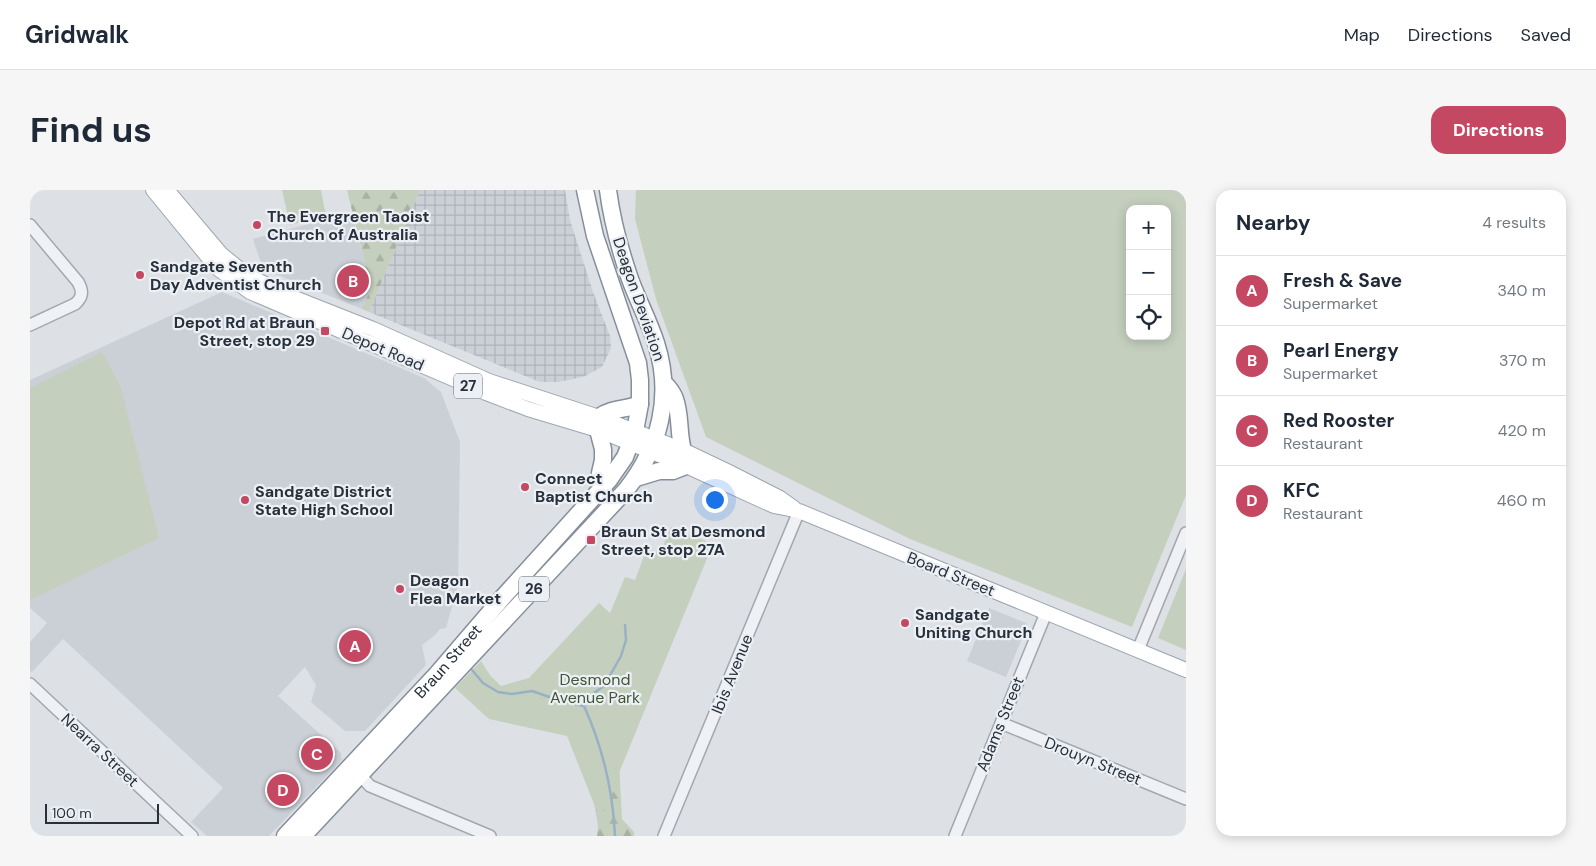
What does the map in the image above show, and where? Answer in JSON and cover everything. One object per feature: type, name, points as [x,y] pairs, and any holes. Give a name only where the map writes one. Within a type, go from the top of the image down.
[{"type":"highway","name":"Deagon Deviation","points":[[608,190],[619,244],[631,281],[656,342],[663,369],[662,410],[653,445]]},
{"type":"highway","name":"Deagon Deviation","points":[[585,193],[595,236],[638,363],[640,404],[633,437]]},
{"type":"highway","points":[[636,478],[660,471],[672,471],[685,458],[680,437],[675,396],[664,382]]},
{"type":"highway","points":[[603,488],[600,473],[603,449],[599,424],[609,410],[624,410],[640,404]]},
{"type":"highway","name":"Braun Street","points":[[303,836],[357,769],[504,596],[603,488],[620,464],[633,437]]},
{"type":"highway","name":"26","points":[[636,478],[653,445]]},
{"type":"highway","name":"Braun Street","points":[[285,836],[357,769],[636,478]]},
{"type":"main road","name":"Depot Road","points":[[153,190],[217,268],[250,292],[486,393],[528,409],[599,424]]},
{"type":"main road","name":"Depot Road","points":[[167,190],[221,254],[237,268],[259,281],[489,381],[653,445]]},
{"type":"main road","name":"Board Street","points":[[653,445],[685,458],[706,460],[780,498],[799,511],[1186,670]]},
{"type":"street","points":[[30,225],[78,282],[86,298],[30,325]]},
{"type":"street","name":"Ibis Avenue","points":[[664,836],[799,511]]},
{"type":"street","points":[[1138,650],[1186,533]]},
{"type":"street","name":"Adams Street","points":[[955,836],[1046,613]]},
{"type":"street","name":"Nearra Street","points":[[30,684],[192,836]]},
{"type":"street","name":"Drouyn Street","points":[[1001,723],[1186,799]]},
{"type":"street","points":[[357,769],[370,786],[490,836]]},
{"type":"shaded area","points":[[420,190],[565,190],[570,220],[593,292],[610,336],[611,348],[602,367],[583,377],[558,382],[540,382],[369,312]]},
{"type":"shaded area","points":[[352,212],[371,288],[362,309],[263,269],[253,239]]},
{"type":"shaded area","name":"Sandgate District State High School","points":[[222,292],[424,378],[441,392],[460,442],[458,585],[446,628],[440,629],[422,645],[426,665],[365,731],[345,731],[311,702],[316,685],[305,667],[278,696],[341,753],[342,760],[269,836],[207,836],[191,822],[223,788],[63,639],[32,672],[30,671],[30,642],[47,623],[30,608],[30,380]]},
{"type":"shaded area","points":[[989,608],[1026,623],[1027,626],[1006,677],[967,661]]},
{"type":"green space","points":[[282,190],[321,190],[326,216],[290,225]]},
{"type":"green space","points":[[347,190],[420,190],[369,312],[362,309],[371,288]]},
{"type":"green space","points":[[636,190],[1186,190],[1186,495],[1132,627],[910,539],[706,437],[656,299],[635,219]]},
{"type":"green space","points":[[102,352],[120,385],[159,538],[30,600],[30,388]]},
{"type":"green space","name":"Desmond Avenue Park","points":[[671,527],[713,544],[600,819],[567,736],[489,719],[455,688],[481,661],[490,675],[501,686],[529,678],[599,603],[610,613],[625,577],[635,580],[647,548],[660,553]]},
{"type":"green space","points":[[1186,569],[1186,650],[1158,638]]},
{"type":"green space","points":[[582,730],[619,761],[622,819],[634,832],[634,836],[597,836],[598,826]]},
{"type":"waterway","points":[[615,836],[606,770],[597,738],[584,706],[591,695],[604,686],[621,656],[626,640],[625,625]]},
{"type":"waterway","points":[[472,670],[483,683],[498,692],[512,694],[532,691],[584,706]]},
{"type":"place","name":"The Evergreen Taoist Church of Australia","points":[[257,225]]},
{"type":"place","name":"Sandgate Seventh Day Adventist Church","points":[[140,275]]},
{"type":"place","name":"Pearl Energy","points":[[353,281]]},
{"type":"place","name":"Depot Rd at Braun Street, stop 29","points":[[325,331]]},
{"type":"place","name":"Connect Baptist Church","points":[[525,487]]},
{"type":"place","name":"Sandgate District State High School","points":[[245,500]]},
{"type":"place","name":"Braun St at Desmond Street, stop 27A","points":[[591,540]]},
{"type":"place","name":"Deagon Flea Market","points":[[400,589]]},
{"type":"place","name":"Sandgate Uniting Church","points":[[905,623]]},
{"type":"place","name":"Fresh & Save","points":[[355,646]]},
{"type":"place","name":"Red Rooster","points":[[317,754]]},
{"type":"place","name":"KFC","points":[[283,790]]}]
